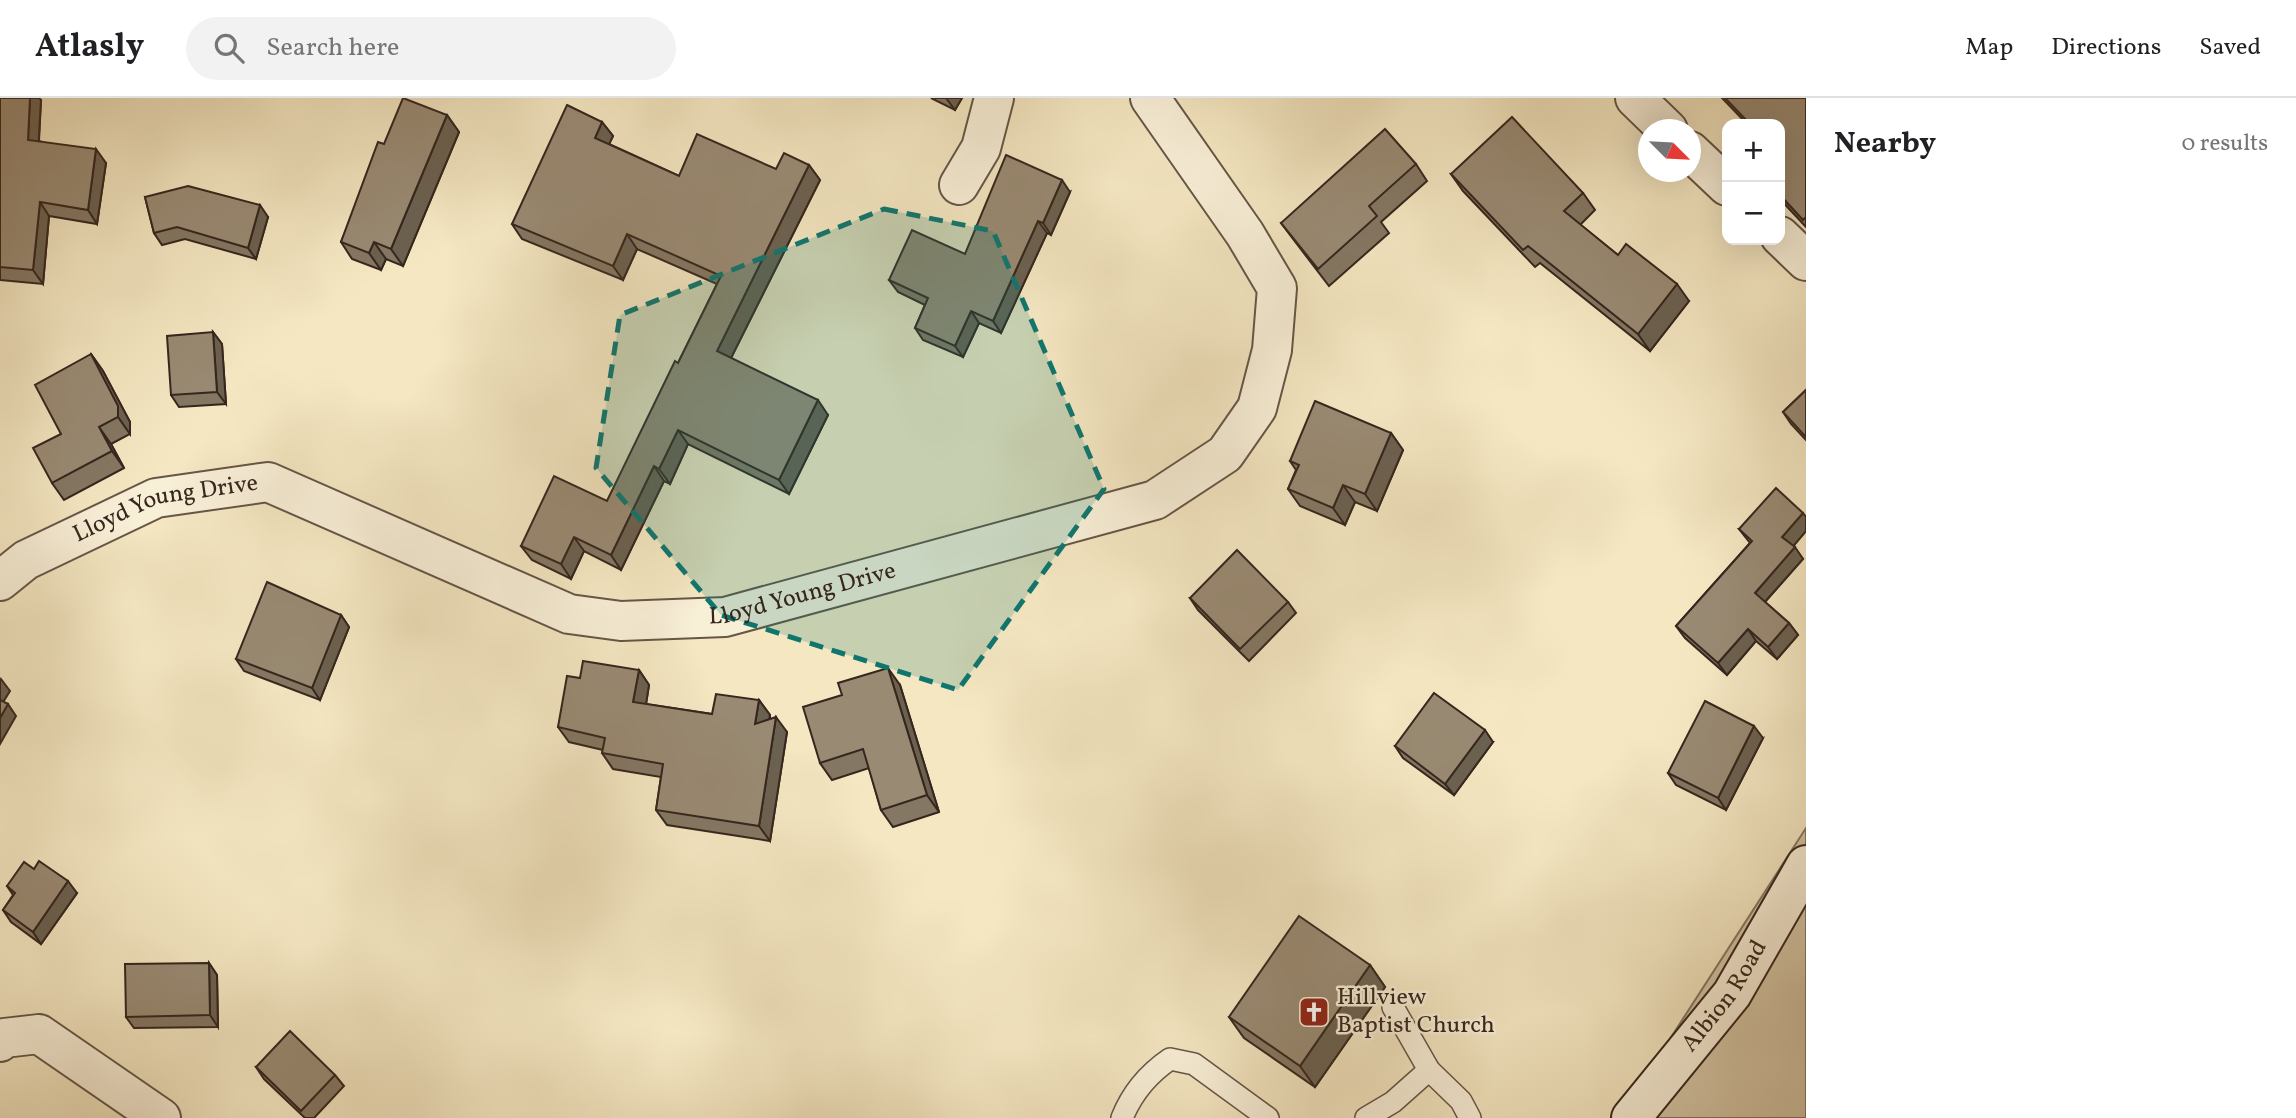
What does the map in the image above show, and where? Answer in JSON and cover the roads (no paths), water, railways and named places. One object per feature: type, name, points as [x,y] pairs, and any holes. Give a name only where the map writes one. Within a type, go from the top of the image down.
[{"type":"street","points":[[959,185],[982,148],[994,98]]},
{"type":"street","name":"Lloyd Young Drive","points":[[0,581],[26,560],[156,498],[268,482],[569,614],[621,621],[725,617],[1155,500],[1225,454],[1257,408],[1272,349],[1277,288],[1245,234],[1150,98]]},
{"type":"street","points":[[1635,98],[1657,119]]},
{"type":"street","points":[[1701,161],[1723,182]]},
{"type":"street","points":[[1785,241],[1806,261]]},
{"type":"street","name":"Albion Road","points":[[1631,1118],[1732,995],[1806,865]]},
{"type":"street","points":[[0,1042],[4,1038],[39,1034],[161,1118]]},
{"type":"lane","points":[[1393,1007],[1429,1070],[1461,1101],[1470,1118]]},
{"type":"lane","points":[[1122,1118],[1129,1100],[1153,1071],[1170,1059],[1194,1064],[1268,1118]]},
{"type":"lane","points":[[1366,1118],[1393,1102],[1429,1070]]},
{"type":"place","name":"Hillview Baptist Church","points":[[1314,1012]]}]
